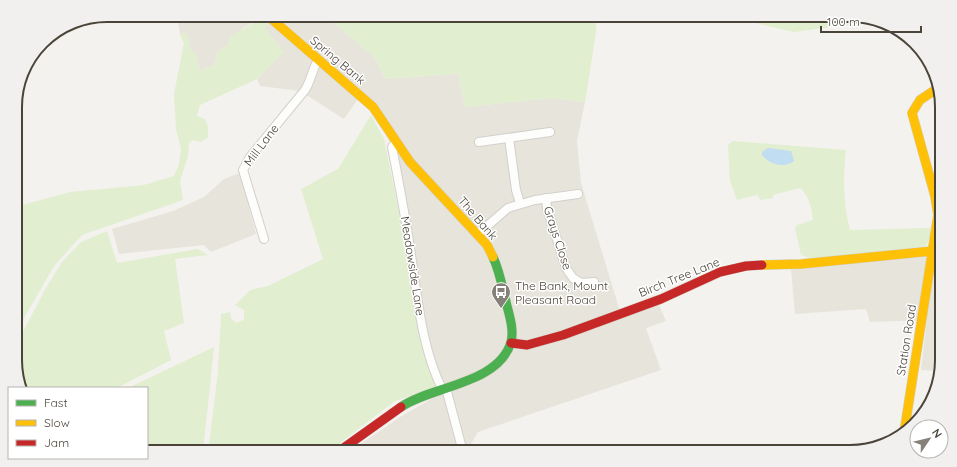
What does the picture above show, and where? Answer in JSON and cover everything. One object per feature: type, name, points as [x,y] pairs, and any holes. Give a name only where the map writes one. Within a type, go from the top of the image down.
[{"type":"street","name":"Spring Bank","points":[[275,22],[318,60],[364,97],[373,107],[387,129]]},
{"type":"street","name":"Mill Lane","points":[[264,239],[242,170],[250,157],[308,86],[318,60]]},
{"type":"street","name":"Station Road","points":[[933,91],[920,100],[912,113],[935,196]]},
{"type":"street","name":"The Bank","points":[[387,129],[410,162],[487,244],[496,266],[511,322],[511,343]]},
{"type":"street","points":[[479,142],[550,132]]},
{"type":"street","points":[[508,138],[516,190],[520,203]]},
{"type":"street","name":"Meadowside Lane","points":[[396,142],[392,147],[406,222],[425,342],[436,375],[444,389],[462,445]]},
{"type":"street","name":"Grays Close","points":[[478,234],[501,212],[520,203],[578,194]]},
{"type":"street","name":"Grays Close","points":[[546,198],[547,208],[569,274],[577,282],[594,282]]},
{"type":"street","name":"Station Road","points":[[905,425],[935,238]]},
{"type":"street","name":"Birch Tree Lane","points":[[511,343],[527,345],[563,335],[661,299],[720,272],[746,266],[808,264],[932,252]]},
{"type":"street","points":[[348,445],[403,405],[490,369],[506,352],[511,343]]},
{"type":"shaded area","points":[[178,22],[254,22],[243,28],[227,46],[217,52],[215,65],[200,71],[195,53],[190,48],[187,33],[180,34]]},
{"type":"shaded area","points":[[270,22],[333,22],[375,58],[385,79],[458,74],[465,107],[549,98],[585,102],[577,141],[581,183],[622,318],[659,305],[666,321],[646,328],[661,370],[478,432],[470,445],[359,445],[400,417],[440,394],[419,289],[414,247],[394,149],[375,115],[358,99],[344,119],[300,91],[260,86],[257,79],[283,52],[265,28]]},
{"type":"shaded area","points":[[240,173],[256,234],[211,252],[204,245],[119,254],[112,229],[173,211],[204,197],[224,179]]},
{"type":"shaded area","points":[[935,253],[934,371],[921,370],[927,320],[870,322],[866,309],[795,314],[791,269]]},
{"type":"green space","points":[[255,22],[270,22],[265,28],[284,52],[257,79],[200,105],[197,116],[205,119],[208,126],[208,138],[201,142],[193,140],[189,143],[188,156],[180,181],[183,200],[82,235],[54,266],[22,322],[22,205],[70,192],[144,185],[174,176],[179,164],[181,149],[176,129],[174,94],[184,43],[180,34],[187,33],[190,48],[195,53],[200,71],[215,65],[217,52],[227,46],[230,37]]},
{"type":"green space","points":[[333,22],[597,22],[585,102],[549,98],[465,107],[458,74],[385,79],[375,58]]},
{"type":"green space","points":[[750,22],[862,23],[794,32]]},
{"type":"green space","points":[[371,115],[384,139],[435,387],[395,401],[337,445],[209,445],[218,372],[221,314],[230,312],[231,318],[236,323],[244,320],[244,310],[235,305],[250,290],[268,286],[323,259],[301,189],[338,169]]},
{"type":"green space","points":[[733,141],[846,150],[844,190],[850,230],[930,228],[930,238],[926,246],[882,252],[810,258],[801,255],[795,228],[797,225],[813,220],[811,207],[806,195],[800,188],[773,195],[773,198],[761,200],[757,195],[737,200],[730,181],[728,145]]},
{"type":"green space","points":[[107,231],[117,263],[198,249],[208,255],[175,259],[184,323],[164,331],[171,360],[119,387],[26,387],[22,360],[22,334],[46,288],[62,262],[81,242]]},
{"type":"green space","points":[[214,347],[204,445],[148,445],[148,387],[130,387]]},
{"type":"water","points":[[768,148],[791,151],[794,161],[786,165],[781,165],[769,161],[762,155],[762,152]]},
{"type":"traffic: fast","points":[[401,407],[414,400],[479,375],[493,367],[504,356],[511,342],[512,329],[498,269],[493,257]]},
{"type":"traffic: slow","points":[[275,22],[373,107],[410,162],[487,245],[493,257]]},
{"type":"traffic: slow","points":[[933,91],[920,100],[912,113],[935,196]]},
{"type":"traffic: slow","points":[[905,425],[935,234]]},
{"type":"traffic: slow","points":[[762,265],[801,264],[932,251]]},
{"type":"traffic: jam","points":[[511,343],[527,345],[563,335],[661,299],[720,272],[746,266],[762,265]]},
{"type":"traffic: jam","points":[[348,445],[401,407]]},
{"type":"place","name":"The Bank, Mount Pleasant Road","points":[[501,309]]}]
